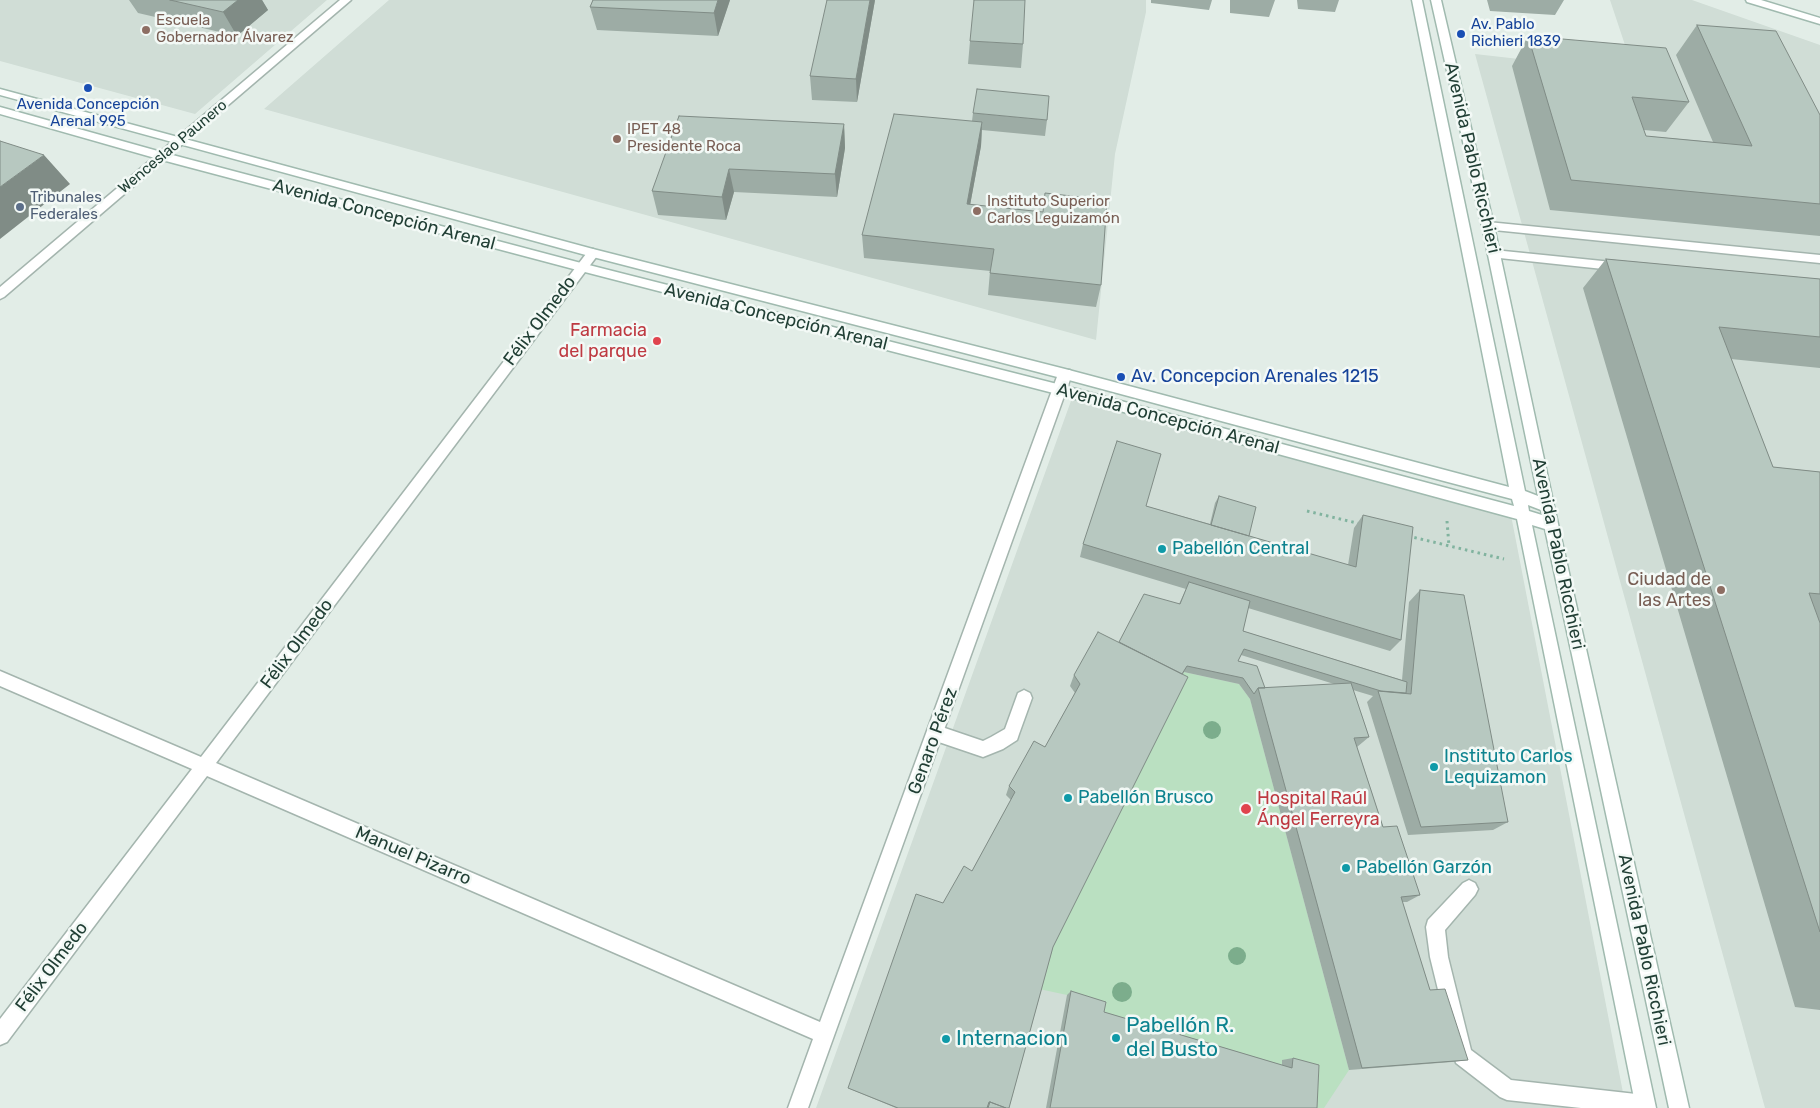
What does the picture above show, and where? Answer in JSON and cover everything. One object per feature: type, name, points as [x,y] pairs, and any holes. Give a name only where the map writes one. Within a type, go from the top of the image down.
[{"type":"main road","name":"Wenceslao Paunero","points":[[0,294],[346,0]]},
{"type":"main road","name":"Avenida Pablo Ricchieri","points":[[1417,0],[1646,1106]]},
{"type":"main road","name":"Avenida Pablo Ricchieri","points":[[1436,0],[1488,226],[1551,525],[1679,1108]]},
{"type":"main road","points":[[1751,0],[1820,21]]},
{"type":"main road","name":"Avenida Concepción Arenal","points":[[0,92],[1063,382],[1523,515],[1551,525]]},
{"type":"main road","name":"Avenida Concepción Arenal","points":[[0,110],[162,156],[581,267],[1063,382],[1518,495],[1547,506]]},
{"type":"main road","points":[[1488,226],[1820,259]]},
{"type":"main road","name":"Félix Olmedo","points":[[0,1036],[593,253]]},
{"type":"main road","points":[[1494,254],[1632,268]]},
{"type":"main road","name":"Genaro Pérez","points":[[798,1108],[1063,382]]},
{"type":"main road","name":"Manuel Pizarro","points":[[0,678],[826,1034]]},
{"type":"main road","points":[[936,733],[983,749],[998,743],[1012,734],[1024,698]]},
{"type":"main road","points":[[1469,889],[1435,927],[1439,957],[1463,1056],[1507,1090],[1646,1106]]},
{"type":"path","points":[[1307,511],[1364,525]]},
{"type":"path","points":[[1401,534],[1534,566]]},
{"type":"shaded area","name":"Escuela Gobernador Álvarez","points":[[0,0],[327,0],[195,114],[0,61]]},
{"type":"shaded area","name":"IPET 48 Presidente Roca","points":[[389,0],[1146,0],[1146,12],[1115,154],[1096,340],[264,109]]},
{"type":"shaded area","name":"Ciudad de las Artes","points":[[1610,0],[1692,0],[1820,45],[1820,1108],[1765,1108],[1475,54],[1634,72]]},
{"type":"shaded area","name":"Hospital Raúl Ángel Ferreyra","points":[[1076,387],[1510,510],[1626,1108],[816,1108]]},
{"type":"green space","points":[[1184,672],[1239,684],[1250,699],[1349,1070],[1324,1108],[1305,1108],[1283,1060],[1281,1070],[1099,1015],[1067,995],[1039,989],[1049,952],[1175,684]]},
{"type":"building","points":[[170,0],[238,0],[223,12]]},
{"type":"building","points":[[593,0],[718,0],[714,13],[590,7]]},
{"type":"building","points":[[827,0],[870,0],[856,79],[810,76]]},
{"type":"building","points":[[974,0],[1025,0],[1023,44],[970,41]]},
{"type":"building","points":[[1697,25],[1776,31],[1820,115],[1820,204],[1571,180],[1528,36],[1666,48],[1689,102],[1632,97],[1646,136],[1752,146]]},
{"type":"building","points":[[977,89],[1049,96],[1047,120],[973,113]]},
{"type":"building","points":[[894,114],[982,122],[967,204],[1043,212],[1045,193],[1107,200],[1101,285],[990,273],[994,249],[862,235]]},
{"type":"building","points":[[679,116],[844,124],[835,174],[729,169],[722,197],[652,191]]},
{"type":"building","points":[[0,141],[44,155],[0,187]]},
{"type":"building","points":[[1606,259],[1820,279],[1820,337],[1719,327],[1773,467],[1820,472],[1820,594],[1809,593],[1820,623],[1820,932]]},
{"type":"building","name":"Pabellón Central","points":[[1117,441],[1161,454],[1146,506],[1356,567],[1363,515],[1413,527],[1401,640],[1083,544]]},
{"type":"building","points":[[1219,496],[1256,507],[1249,536],[1211,525]]},
{"type":"building","points":[[1189,582],[1250,601],[1243,631],[1407,682],[1406,693],[1381,691],[1244,649],[1238,661],[1257,666],[1265,688],[1258,688],[1254,694],[1243,678],[1187,666],[1182,674],[1119,642],[1144,594],[1180,604]]},
{"type":"building","name":"Instituto Carlos Lequizamon","points":[[1420,590],[1464,595],[1508,822],[1421,827],[1378,691],[1411,694]]},
{"type":"building","points":[[1098,632],[1188,677],[1053,947],[1009,1108],[989,1102],[987,1108],[898,1108],[848,1088],[916,894],[943,903],[964,866],[972,871],[1015,792],[1009,786],[1034,741],[1045,747],[1080,684],[1074,675]]},
{"type":"building","name":"Pabellón Garzón","points":[[1351,683],[1369,737],[1354,738],[1383,827],[1397,826],[1420,895],[1401,897],[1430,990],[1445,989],[1468,1060],[1362,1068],[1258,688]]},
{"type":"building","name":"Pabellón R. del Busto","points":[[1071,991],[1106,1002],[1104,1012],[1292,1068],[1293,1058],[1319,1065],[1317,1108],[1050,1108]]},
{"type":"building","points":[[990,1102],[1006,1108],[988,1108]]},
{"type":"place","name":"Escuela Gobernador Álvarez","points":[[146,30]]},
{"type":"place","name":"Av. Pablo Richieri 1839","points":[[1461,34]]},
{"type":"place","name":"Avenida Concepción Arenal 995","points":[[88,88]]},
{"type":"place","name":"IPET 48 Presidente Roca","points":[[617,139]]},
{"type":"place","name":"Tribunales Federales","points":[[20,207]]},
{"type":"place","name":"Instituto Superior Carlos Leguizamón","points":[[977,211]]},
{"type":"place","name":"Farmacia del parque","points":[[657,341]]},
{"type":"place","name":"Av. Concepcion Arenales 1215","points":[[1121,377]]},
{"type":"place","name":"Pabellón Central","points":[[1162,549]]},
{"type":"place","name":"Ciudad de las Artes","points":[[1721,590]]},
{"type":"place","name":"Instituto Carlos Lequizamon","points":[[1434,767]]},
{"type":"place","name":"Pabellón Brusco","points":[[1068,798]]},
{"type":"place","name":"Hospital Raúl Ángel Ferreyra","points":[[1246,809]]},
{"type":"place","name":"Pabellón Garzón","points":[[1346,868]]},
{"type":"place","name":"Pabellón R. del Busto","points":[[1116,1038]]},
{"type":"place","name":"Internacion","points":[[946,1039]]}]
